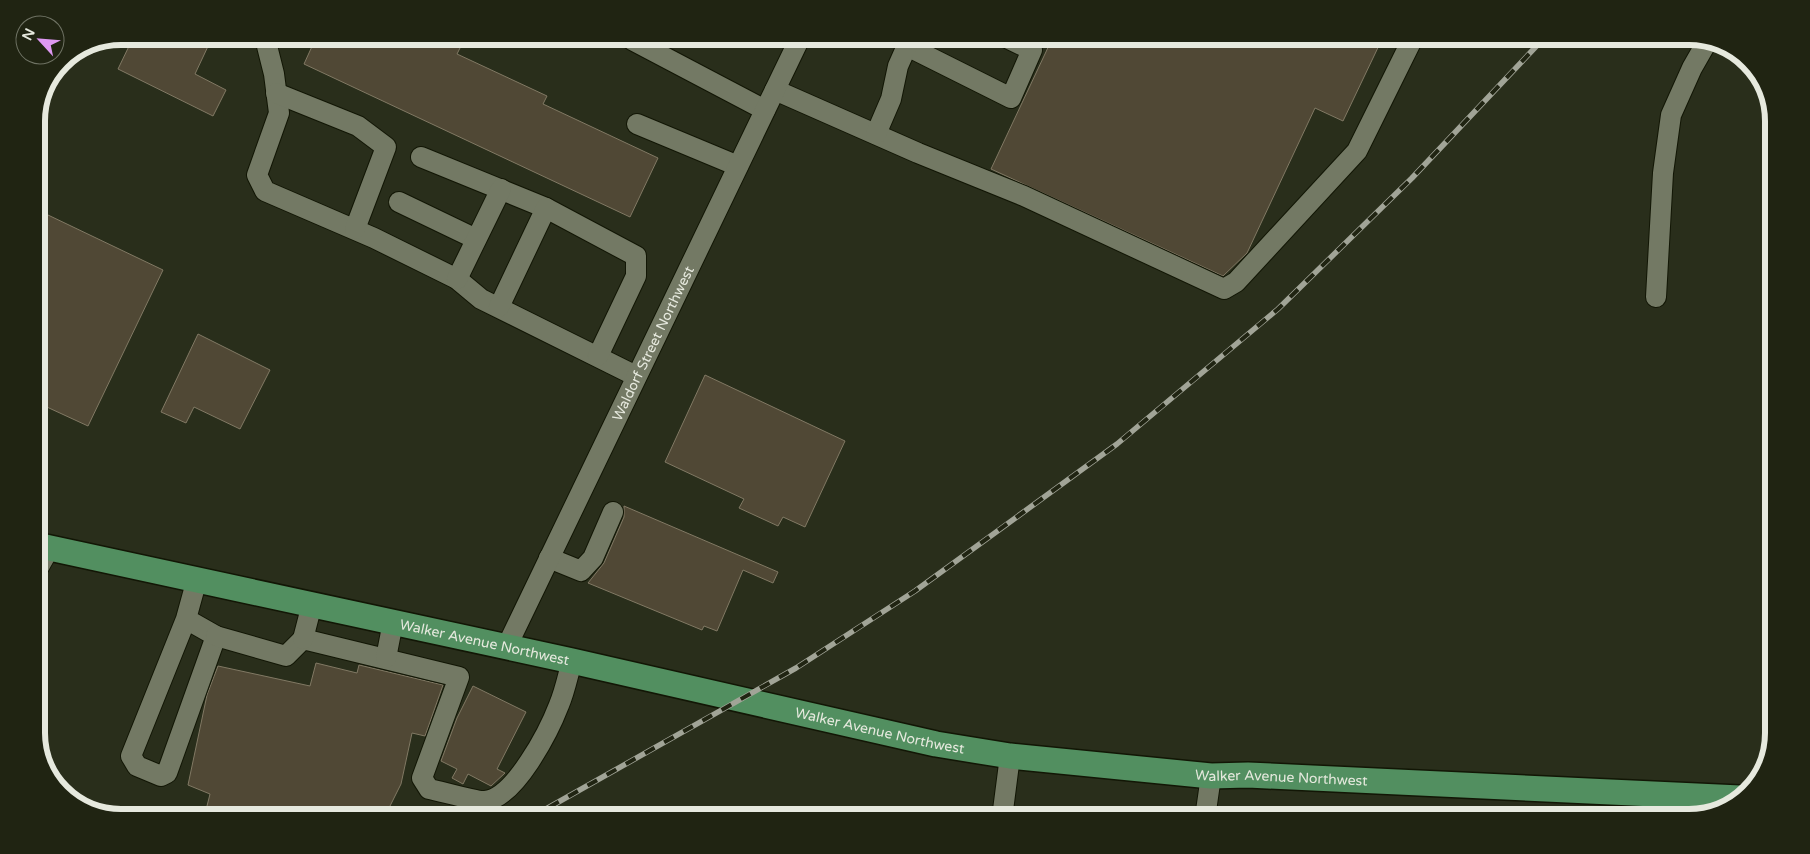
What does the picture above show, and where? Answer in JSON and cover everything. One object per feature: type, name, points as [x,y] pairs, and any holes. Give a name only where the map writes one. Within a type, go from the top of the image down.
[{"type":"main road","name":"Walker Avenue Northwest","points":[[45,546],[507,646],[881,733],[1010,756],[1211,776],[1248,775],[1728,797]]},
{"type":"street","points":[[267,45],[279,113],[257,175],[265,191],[354,229],[457,279],[482,299],[636,376]]},
{"type":"street","points":[[642,45],[765,110]]},
{"type":"street","name":"Waldorf Street Northwest","points":[[507,646],[797,45]]},
{"type":"street","points":[[876,134],[891,99],[898,66],[907,45]]},
{"type":"street","points":[[912,45],[1010,98],[1032,50],[1022,45]]},
{"type":"street","points":[[775,90],[1024,196],[1224,289],[1236,282],[1357,151],[1410,45]]},
{"type":"street","points":[[1656,298],[1663,173],[1671,115],[1692,68],[1704,46]]},
{"type":"street","points":[[276,93],[358,126],[386,148],[354,229]]},
{"type":"street","points":[[637,124],[738,166]]},
{"type":"street","points":[[421,157],[546,208],[636,256],[636,276],[598,356]]},
{"type":"street","points":[[457,279],[501,189]]},
{"type":"street","points":[[399,202],[476,239]]},
{"type":"street","points":[[499,307],[546,208]]},
{"type":"street","points":[[549,558],[581,571],[593,558],[612,512]]},
{"type":"street","points":[[197,579],[186,619],[130,756],[137,766],[161,776],[167,773],[216,636]]},
{"type":"street","points":[[186,619],[216,636],[286,656],[303,640],[312,604]]},
{"type":"street","points":[[386,658],[393,622]]},
{"type":"street","points":[[303,640],[386,658],[459,677],[422,778],[429,789],[483,802],[496,798],[507,790],[538,746],[560,703],[572,661]]},
{"type":"street","points":[[1003,809],[1010,756]]},
{"type":"street","points":[[1206,809],[1211,776]]},
{"type":"building","points":[[130,45],[209,45],[195,74],[226,90],[213,116],[118,69]]},
{"type":"building","points":[[313,45],[454,45],[460,48],[457,54],[547,96],[543,104],[658,158],[630,217],[304,64]]},
{"type":"building","points":[[1049,45],[1379,45],[1343,121],[1315,108],[1247,253],[1223,276],[991,169]]},
{"type":"building","points":[[48,215],[163,270],[88,426],[45,406],[45,221]]},
{"type":"building","points":[[198,334],[270,370],[240,429],[194,407],[186,423],[161,412]]},
{"type":"building","points":[[705,375],[845,441],[805,527],[783,517],[778,526],[739,508],[744,499],[665,462]]},
{"type":"building","points":[[624,506],[778,572],[773,583],[743,570],[717,631],[704,626],[702,630],[588,583],[604,563],[624,517]]},
{"type":"building","points":[[316,663],[357,673],[359,665],[443,685],[425,736],[412,733],[401,784],[388,809],[206,809],[210,794],[188,785],[207,695],[218,666],[310,686]]},
{"type":"building","points":[[473,686],[526,712],[497,769],[505,773],[491,786],[468,774],[463,784],[452,778],[457,769],[441,761],[457,718]]},
{"type":"railway","points":[[546,809],[796,668],[915,591],[1117,444],[1278,309],[1412,178],[1537,45]]}]
